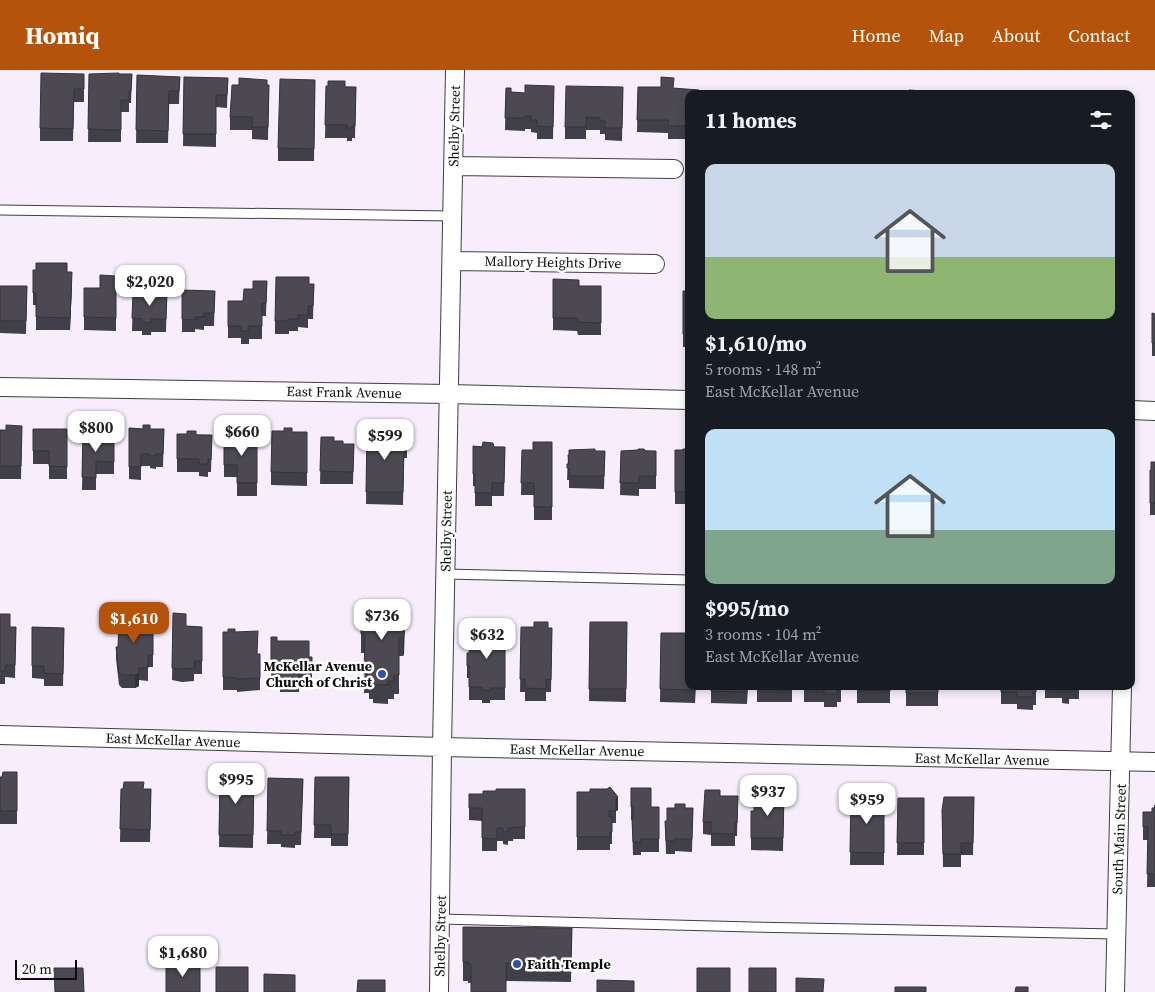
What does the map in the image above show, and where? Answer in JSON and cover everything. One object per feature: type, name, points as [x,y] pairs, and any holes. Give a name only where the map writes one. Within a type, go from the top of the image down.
[{"type":"street","name":"Shelby Street","points":[[439,992],[455,70]]},
{"type":"street","points":[[454,166],[674,169]]},
{"type":"street","name":"Mallory Heights Drive","points":[[452,261],[655,264]]},
{"type":"street","name":"East Frank Avenue","points":[[0,387],[685,400]]},
{"type":"street","points":[[1135,410],[1155,411]]},
{"type":"street","name":"South Main Street","points":[[1115,992],[1122,690]]},
{"type":"street","name":"East McKellar Avenue","points":[[0,735],[442,747],[1155,762]]},
{"type":"lane","points":[[0,210],[453,216]]},
{"type":"lane","points":[[445,574],[685,580]]},
{"type":"lane","points":[[440,919],[722,927],[1116,934]]},
{"type":"building","points":[[41,73],[84,74],[84,89],[74,89],[73,129],[40,128]]},
{"type":"building","points":[[89,74],[132,74],[129,100],[121,100],[121,130],[88,129]]},
{"type":"building","points":[[137,75],[180,77],[179,91],[169,91],[168,131],[136,130]]},
{"type":"building","points":[[184,77],[228,78],[227,95],[216,95],[216,134],[183,134]]},
{"type":"building","points":[[661,77],[674,78],[673,88],[699,90],[685,90],[685,126],[668,126],[668,120],[637,120],[638,87],[661,87]]},
{"type":"building","points":[[239,78],[267,80],[267,85],[269,85],[268,127],[252,127],[252,117],[230,117],[232,85],[239,85]]},
{"type":"building","points":[[280,79],[315,80],[314,149],[278,148]]},
{"type":"building","points":[[328,81],[345,81],[345,87],[356,87],[355,126],[352,126],[352,128],[347,128],[347,125],[325,125],[326,86],[328,86]]},
{"type":"building","points":[[525,85],[554,86],[553,127],[537,126],[537,120],[531,120],[531,116],[525,116],[525,118],[505,118],[506,88],[511,88],[511,92],[525,93]]},
{"type":"building","points":[[566,86],[623,87],[622,128],[605,128],[605,121],[600,121],[600,118],[586,117],[586,127],[565,127]]},
{"type":"building","points":[[36,263],[67,263],[67,272],[72,272],[70,318],[36,317],[36,293],[33,293],[33,270],[36,270]]},
{"type":"building","points":[[100,275],[116,276],[116,318],[84,317],[84,288],[100,288]]},
{"type":"building","points":[[276,277],[309,277],[309,284],[314,284],[313,306],[308,306],[308,315],[298,315],[298,319],[289,319],[289,321],[275,321]]},
{"type":"building","points":[[553,279],[579,280],[579,286],[601,286],[601,323],[578,322],[577,318],[553,318]]},
{"type":"building","points":[[253,281],[267,281],[266,303],[262,303],[262,326],[249,326],[249,331],[241,331],[241,326],[228,326],[228,301],[243,301],[244,289],[253,289]]},
{"type":"building","points":[[0,286],[27,286],[26,321],[0,321]]},
{"type":"building","points":[[182,290],[215,291],[214,313],[204,313],[204,317],[195,317],[195,320],[182,319]]},
{"type":"building","points":[[683,291],[685,291],[685,334],[683,334]]},
{"type":"building","points":[[156,293],[167,293],[166,319],[151,319],[151,323],[142,322],[142,319],[132,318],[133,294],[156,295]]},
{"type":"building","points":[[1152,313],[1155,314],[1155,343],[1152,343]]},
{"type":"building","points":[[6,425],[22,426],[21,466],[0,466],[0,430],[6,430]]},
{"type":"building","points":[[143,425],[150,425],[150,429],[164,429],[163,454],[150,456],[150,454],[141,454],[141,467],[129,467],[129,428],[143,429]]},
{"type":"building","points":[[380,426],[392,426],[392,432],[405,432],[407,446],[404,446],[403,492],[366,492],[367,431],[380,431]]},
{"type":"building","points":[[284,428],[292,428],[292,432],[307,432],[307,473],[271,472],[272,431],[284,431]]},
{"type":"building","points":[[33,429],[67,429],[67,467],[49,466],[49,451],[33,451]]},
{"type":"building","points":[[187,431],[196,431],[196,435],[212,435],[211,460],[208,459],[208,464],[199,464],[199,459],[177,459],[177,434],[187,434]]},
{"type":"building","points":[[83,433],[96,433],[95,436],[105,436],[105,440],[114,440],[114,462],[96,461],[96,478],[82,477]]},
{"type":"building","points":[[224,435],[249,436],[249,442],[257,442],[257,483],[237,483],[237,465],[224,465]]},
{"type":"building","points":[[321,437],[334,437],[334,441],[343,441],[343,444],[354,444],[353,472],[320,471]]},
{"type":"building","points":[[483,442],[493,443],[494,447],[505,447],[504,483],[492,483],[492,493],[475,493],[473,446],[482,447]]},
{"type":"building","points":[[533,442],[552,442],[552,507],[534,507],[534,483],[521,483],[522,450],[533,450]]},
{"type":"building","points":[[595,449],[595,451],[605,451],[604,476],[569,476],[567,464],[569,464],[569,450]]},
{"type":"building","points":[[638,449],[656,451],[656,476],[639,476],[639,483],[620,483],[621,451]]},
{"type":"building","points":[[685,449],[685,492],[675,492],[675,450]]},
{"type":"building","points":[[1151,462],[1155,462],[1155,503],[1150,503]]},
{"type":"building","name":"McKellar Avenue Church of Christ","points":[[361,604],[405,605],[404,635],[403,638],[399,638],[399,675],[394,675],[394,681],[388,681],[388,685],[373,685],[373,680],[369,680],[369,674],[364,674],[365,634],[361,634]]},
{"type":"building","points":[[173,613],[186,614],[186,626],[202,627],[202,661],[194,661],[194,668],[172,668]]},
{"type":"building","points":[[0,614],[10,614],[10,627],[16,627],[15,665],[5,665],[5,671],[0,671]]},
{"type":"building","points":[[119,617],[153,618],[153,655],[148,655],[148,668],[139,668],[139,673],[135,675],[122,675],[119,672],[116,647],[118,647]]},
{"type":"building","points":[[534,622],[548,622],[548,628],[552,628],[551,680],[546,679],[546,689],[525,688],[525,679],[520,679],[521,627],[534,627]]},
{"type":"building","points":[[590,622],[627,622],[626,689],[589,689]]},
{"type":"building","points":[[480,626],[498,627],[498,636],[505,636],[505,688],[490,688],[490,691],[482,690],[482,687],[469,687],[467,653],[469,653],[471,635],[479,635]]},
{"type":"building","points":[[32,627],[64,628],[63,674],[44,673],[44,666],[32,666]]},
{"type":"building","points":[[228,629],[235,629],[235,632],[258,631],[257,654],[260,654],[260,678],[237,679],[223,677],[223,632],[228,632]]},
{"type":"building","points":[[661,633],[685,633],[685,690],[660,689]]},
{"type":"building","points":[[271,637],[277,637],[277,641],[309,641],[309,657],[312,657],[312,666],[309,666],[309,672],[299,672],[299,679],[280,679],[280,672],[271,672]]},
{"type":"building","points":[[747,690],[747,692],[711,691]]},
{"type":"building","points":[[824,690],[837,690],[837,694],[824,694]]},
{"type":"building","points":[[857,690],[890,690],[890,691]]},
{"type":"building","points":[[906,690],[938,690],[938,693],[906,693]]},
{"type":"building","points":[[1001,690],[1036,690],[1036,692],[1033,692],[1033,697],[1017,697],[1017,692],[1001,692]]},
{"type":"building","points":[[3,772],[17,772],[17,811],[0,811],[0,777],[2,777]]},
{"type":"building","points":[[220,775],[254,775],[253,835],[219,835]]},
{"type":"building","points":[[315,777],[349,777],[348,834],[331,834],[331,825],[314,825]]},
{"type":"building","points":[[268,778],[303,779],[301,832],[295,832],[295,835],[281,835],[281,831],[267,831]]},
{"type":"building","points":[[124,782],[144,782],[143,789],[151,789],[150,830],[120,829],[121,789],[123,789]]},
{"type":"building","points":[[610,787],[618,797],[616,798],[616,811],[609,811],[609,817],[612,817],[610,837],[577,837],[577,792],[590,792],[590,789],[607,789]]},
{"type":"building","points":[[631,788],[651,788],[651,807],[659,807],[659,839],[641,839],[641,843],[633,842]]},
{"type":"building","points":[[496,789],[525,789],[525,827],[508,828],[508,832],[503,832],[503,828],[497,828],[497,839],[482,838],[482,808],[469,808],[469,794],[483,794],[483,791],[496,791]]},
{"type":"building","points":[[705,790],[720,790],[720,796],[738,796],[735,834],[711,833],[711,822],[703,822]]},
{"type":"building","points":[[766,793],[784,794],[783,838],[751,838],[751,811],[754,811],[754,796],[766,796]]},
{"type":"building","points":[[851,795],[874,795],[874,800],[884,800],[884,853],[850,852]]},
{"type":"building","points":[[944,797],[974,797],[973,843],[961,843],[961,854],[943,854],[942,810]]},
{"type":"building","points":[[898,798],[924,798],[924,843],[897,843]]},
{"type":"building","points":[[675,804],[685,804],[685,808],[693,808],[692,839],[666,841],[665,821],[667,821],[667,808],[675,808]]},
{"type":"building","points":[[1155,805],[1155,874],[1147,874],[1148,827],[1143,827],[1143,812],[1152,812],[1152,808]]},
{"type":"building","points":[[463,927],[572,928],[571,964],[506,963],[506,992],[471,992],[471,964],[463,962]]},
{"type":"building","points":[[166,965],[200,965],[200,992],[166,992]]},
{"type":"building","points":[[216,967],[248,967],[248,992],[216,992]]},
{"type":"building","points":[[54,968],[83,968],[84,992],[55,992]]},
{"type":"building","points":[[697,968],[730,968],[730,992],[697,992]]},
{"type":"building","points":[[749,968],[776,968],[776,992],[749,992]]},
{"type":"building","points":[[264,974],[295,975],[295,992],[264,992]]},
{"type":"building","points":[[796,978],[824,979],[823,992],[796,992]]},
{"type":"building","points":[[358,980],[385,980],[385,992],[357,992]]},
{"type":"building","points":[[597,980],[634,981],[634,992],[597,992]]},
{"type":"building","points":[[895,987],[926,987],[926,992],[895,992]]},
{"type":"building","points":[[1016,987],[1028,987],[1028,992],[1015,992]]},
{"type":"place","name":"McKellar Avenue Church of Christ","points":[[382,674]]},
{"type":"place","name":"Faith Temple","points":[[517,964]]}]
